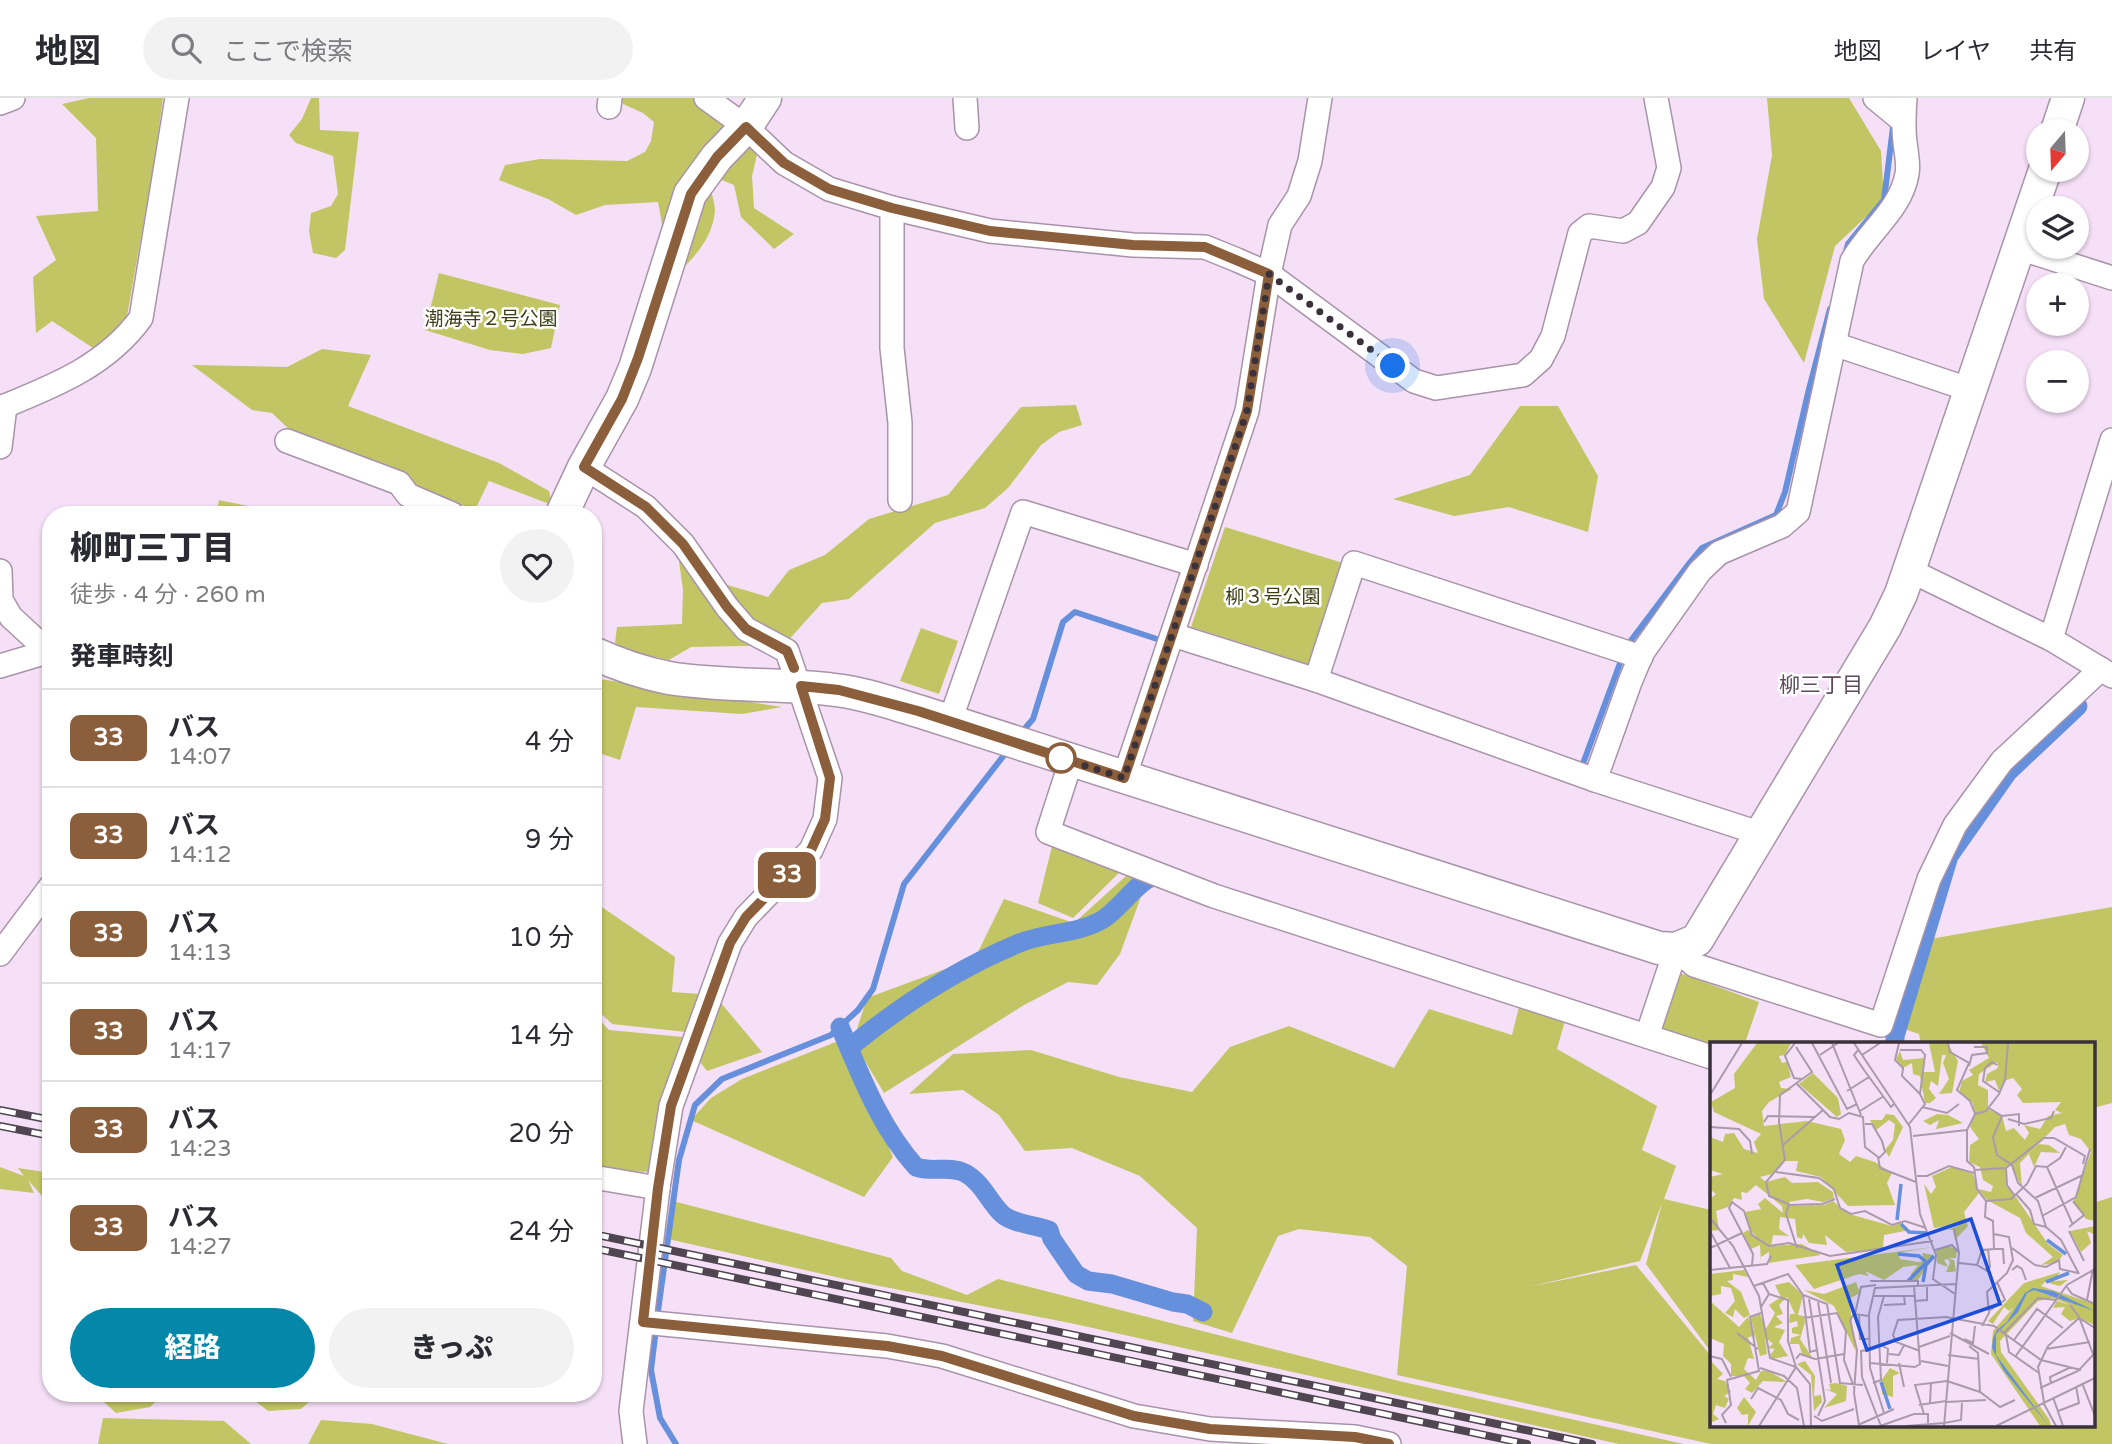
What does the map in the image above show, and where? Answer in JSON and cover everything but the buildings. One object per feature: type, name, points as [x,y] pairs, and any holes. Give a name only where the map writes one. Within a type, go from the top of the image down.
[{"type":"street","points":[[0,103],[13,98]]},
{"type":"street","points":[[0,447],[2,407],[55,385],[102,359],[131,332],[141,318],[177,98]]},
{"type":"street","points":[[706,98],[746,127],[784,163],[829,189],[892,208],[990,231],[1133,245],[1205,247],[1269,274],[1414,381],[1436,388],[1523,375],[1541,359],[1553,336],[1580,233],[1589,226],[1623,231],[1638,223],[1663,187],[1669,167],[1656,98]]},
{"type":"street","points":[[566,506],[622,399],[691,194],[717,157],[746,127],[765,98]]},
{"type":"street","points":[[965,98],[967,128]]},
{"type":"street","points":[[1124,778],[1247,411],[1269,274],[1280,225],[1299,196],[1310,161],[1320,98]]},
{"type":"street","points":[[1595,780],[1641,657],[1700,570],[1719,553],[1782,526],[1798,512],[1852,261],[1863,242],[1901,195],[1908,172],[1904,109],[1875,98]]},
{"type":"street","points":[[2061,119],[2068,98]]},
{"type":"street","points":[[602,657],[670,678],[801,686],[850,693],[950,721],[1659,948],[1676,949],[1697,940],[1885,627],[1901,594],[2041,182]]},
{"type":"street","points":[[892,208],[892,348],[900,423],[900,500]]},
{"type":"street","points":[[2019,248],[2112,278]]},
{"type":"street","points":[[1834,344],[1971,390]]},
{"type":"street","points":[[2051,639],[2112,440]]},
{"type":"street","points":[[287,441],[399,483],[408,495],[433,506]]},
{"type":"street","points":[[584,467],[646,507],[683,544],[727,607],[746,629],[787,651],[830,778],[825,819],[811,850],[746,917],[730,943],[671,1106],[658,1188],[631,1411],[635,1444]]},
{"type":"street","points":[[950,721],[1023,512],[1196,565]]},
{"type":"street","points":[[1316,680],[1354,563],[1641,657]]},
{"type":"street","points":[[1676,949],[1694,965],[1881,1025],[1929,879],[1955,825],[2002,761],[2107,673],[2051,639],[1909,570]]},
{"type":"street","points":[[0,571],[1,600],[11,617],[42,646]]},
{"type":"street","points":[[1173,635],[1316,680],[1595,780],[1762,834]]},
{"type":"street","points":[[0,666],[42,655]]},
{"type":"street","points":[[1071,761],[1048,832],[1214,895],[1710,1057]]},
{"type":"street","points":[[0,954],[42,898]]},
{"type":"street","points":[[1647,1035],[1676,949]]},
{"type":"street","points":[[602,1179],[658,1188]]},
{"type":"street","points":[[643,1322],[887,1346],[942,1356],[1134,1416],[1210,1429],[1355,1437],[1389,1444]]},
{"type":"green space","points":[[89,98],[163,98],[127,316],[96,350],[52,321],[36,333],[33,277],[56,260],[36,216],[98,211],[96,138],[62,104]]},
{"type":"green space","points":[[311,98],[319,98],[320,130],[359,132],[345,250],[336,258],[313,253],[309,231],[311,213],[331,206],[338,194],[333,156],[296,143],[289,135],[302,119]]},
{"type":"green space","points":[[621,98],[700,98],[759,146],[752,176],[754,208],[794,234],[774,249],[741,217],[734,185],[722,180],[711,189],[715,211],[711,229],[697,252],[679,272],[666,246],[658,202],[605,205],[576,215],[548,199],[499,180],[505,165],[540,159],[627,161],[645,152],[651,141],[654,122],[643,113],[623,104]]},
{"type":"green space","points":[[1767,98],[1849,98],[1881,151],[1884,200],[1835,246],[1804,363],[1764,299],[1757,239],[1772,155]]},
{"type":"green space","name":"潮海寺２号公園","points":[[439,273],[560,305],[551,348],[523,354],[490,350],[425,330]]},
{"type":"green space","points":[[322,349],[371,355],[348,406],[499,463],[549,491],[552,505],[489,481],[477,506],[464,506],[418,489],[405,475],[290,430],[272,413],[252,410],[192,365],[287,367]]},
{"type":"green space","points":[[1076,405],[1082,425],[1059,432],[1041,445],[1008,488],[985,508],[935,523],[849,599],[822,603],[784,645],[691,647],[669,660],[628,651],[615,643],[617,627],[682,624],[683,590],[678,554],[707,579],[768,597],[789,570],[825,555],[869,519],[948,495],[1021,407]]},
{"type":"green space","points":[[1520,406],[1558,406],[1598,476],[1588,532],[1509,507],[1454,516],[1393,499],[1470,475]]},
{"type":"green space","points":[[219,500],[247,506],[218,506]]},
{"type":"green space","name":"柳３号公園","points":[[1225,527],[1343,563],[1309,665],[1191,627]]},
{"type":"green space","points":[[921,628],[958,641],[939,694],[900,681]]},
{"type":"green space","points":[[602,679],[782,707],[742,714],[636,707],[620,760],[602,754]]},
{"type":"green space","points":[[1054,838],[1128,864],[1073,918],[1038,903]]},
{"type":"green space","points":[[1136,867],[1150,872],[1120,954],[1097,985],[1068,982],[1024,1005],[884,1093],[853,1041],[867,998],[975,958],[1004,899],[1074,923]]},
{"type":"green space","points":[[602,907],[675,957],[672,992],[700,994],[686,1032],[612,1024],[602,1015]]},
{"type":"green space","points":[[2112,907],[2112,1103],[2094,1108],[2094,1042],[1921,1042],[1919,1034],[1892,1025],[1919,941]]},
{"type":"green space","points":[[1674,971],[1759,1002],[1745,1042],[1710,1042],[1710,1045],[1656,1026]]},
{"type":"green space","points":[[1521,999],[1568,1010],[1557,1049],[1657,1106],[1642,1150],[1676,1166],[1664,1199],[1710,1210],[1710,1351],[1646,1264],[1662,1203],[1640,1261],[1528,1287],[1636,1265],[1710,1355],[1710,1426],[2094,1426],[2094,1203],[2112,1197],[2112,1444],[1711,1444],[1397,1375],[1407,1266],[1370,1237],[1299,1229],[1278,1236],[1232,1333],[1193,1321],[1197,1228],[1140,1176],[1072,1148],[1025,1151],[999,1115],[963,1090],[909,1094],[953,1054],[1031,1050],[1119,1077],[1192,1092],[1230,1047],[1289,1026],[1394,1068],[1429,1009],[1512,1035]]},
{"type":"green space","points":[[721,1003],[762,1052],[707,1071],[697,1058]]},
{"type":"green space","points":[[602,1023],[609,1030],[683,1037],[667,1092],[653,1172],[602,1170]]},
{"type":"green space","points":[[841,1040],[893,1157],[864,1197],[691,1120],[711,1098],[742,1079]]},
{"type":"green space","points":[[0,1167],[24,1176],[18,1168],[42,1172],[42,1196],[28,1180],[34,1193],[0,1189]]},
{"type":"green space","points":[[673,1201],[891,1258],[902,1271],[967,1295],[998,1279],[1403,1382],[1684,1444],[1619,1444],[1070,1323],[849,1280],[668,1239]]},
{"type":"green space","points":[[104,1402],[155,1402],[150,1407],[116,1413]]},
{"type":"green space","points":[[256,1402],[309,1402],[301,1409],[268,1411]]},
{"type":"green space","points":[[103,1418],[224,1421],[251,1444],[98,1444]]},
{"type":"green space","points":[[321,1420],[372,1424],[448,1444],[308,1444]]},
{"type":"waterway","points":[[1845,255],[1848,244],[1884,200],[1893,127]]},
{"type":"waterway","points":[[1581,769],[1626,647],[1688,565],[1702,548],[1776,515],[1785,492],[1830,309]]},
{"type":"waterway","points":[[1021,733],[1033,719],[1063,622],[1075,612],[1166,642]]},
{"type":"waterway","points":[[1895,1042],[1949,856],[2008,772],[2078,706]]},
{"type":"waterway","points":[[657,1318],[679,1160],[695,1105],[722,1079],[831,1035],[858,1010],[873,989],[904,884],[1008,750]]},
{"type":"waterway","points":[[849,1048],[909,1003],[973,965],[1027,940],[1090,926],[1107,917],[1147,880],[1169,877]]},
{"type":"waterway","points":[[840,1027],[882,1118],[903,1152],[916,1167],[965,1173],[977,1182],[1002,1214],[1018,1222],[1049,1230],[1052,1239],[1076,1274],[1088,1281],[1112,1284],[1187,1304],[1203,1312]]},
{"type":"waterway","points":[[656,1329],[651,1370],[660,1418],[676,1444]]},
{"type":"railway","points":[[0,1110],[42,1118]]},
{"type":"railway","points":[[0,1126],[42,1134]]},
{"type":"railway","points":[[602,1236],[1592,1444]]},
{"type":"railway","points":[[602,1250],[1527,1444]]},
{"type":"bus line","name":"33","points":[[794,668],[787,651],[746,629],[727,607],[683,544],[646,507],[584,467],[622,399],[691,194],[717,157],[746,127],[784,163],[829,189],[892,208],[990,231],[1133,245],[1205,247],[1269,274],[1247,411],[1124,778],[873,698],[839,690],[801,686],[830,778],[825,819],[811,850],[746,917],[730,943],[671,1106],[658,1188],[643,1322],[887,1346],[942,1356],[1134,1416],[1210,1429],[1355,1437],[1389,1444]]},
{"type":"district","name":"柳三丁目","points":[[1821,685]]},
{"type":"route","points":[[1061,758],[1124,778],[1247,411],[1269,274],[1393,366]]}]
